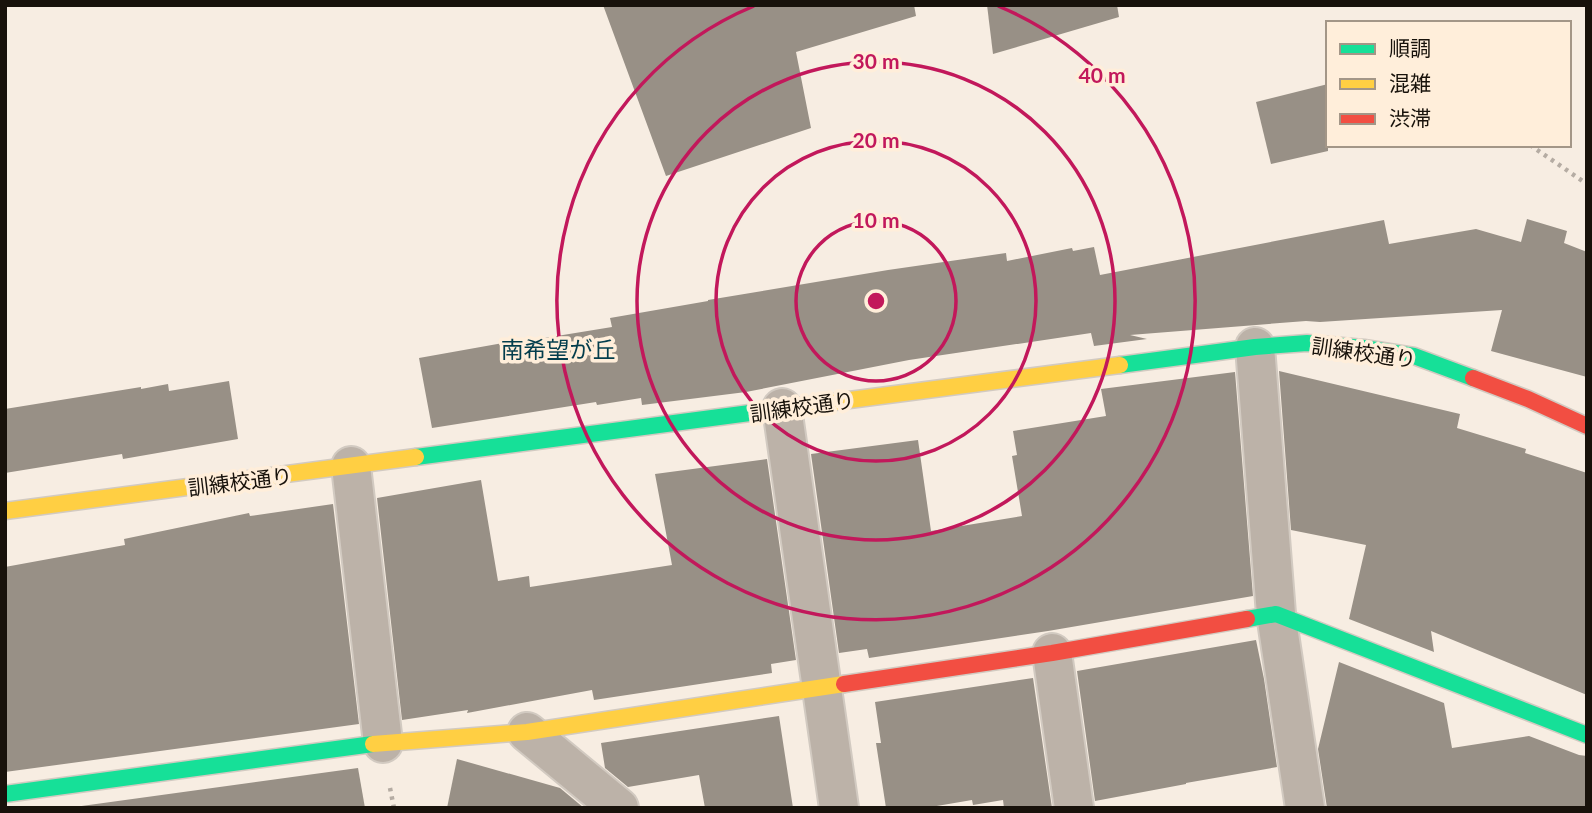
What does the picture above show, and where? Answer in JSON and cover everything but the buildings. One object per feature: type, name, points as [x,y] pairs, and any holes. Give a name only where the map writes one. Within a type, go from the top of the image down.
[{"type":"street","name":"訓練校通り","points":[[5,511],[782,408],[1255,347],[1307,343],[1414,356],[1528,399],[1587,426]]},
{"type":"street","points":[[1255,347],[1276,614],[1306,808]]},
{"type":"street","points":[[782,408],[839,808]]},
{"type":"street","points":[[351,466],[383,743]]},
{"type":"street","points":[[5,794],[383,743],[527,732],[1052,653],[1276,614],[1587,735]]},
{"type":"street","points":[[1052,653],[1074,808]]},
{"type":"street","points":[[527,732],[619,808]]},
{"type":"path","points":[[1533,147],[1587,184]]},
{"type":"traffic: fast","points":[[1120,365],[1255,347],[1307,343],[1414,356],[1473,378]]},
{"type":"traffic: fast","points":[[416,457],[803,406]]},
{"type":"traffic: fast","points":[[1247,619],[1276,614],[1587,735]]},
{"type":"traffic: fast","points":[[5,794],[373,744]]},
{"type":"traffic: slow","points":[[803,406],[1120,365]]},
{"type":"traffic: slow","points":[[5,511],[416,457]]},
{"type":"traffic: slow","points":[[373,744],[527,732],[844,684]]},
{"type":"traffic: jam","points":[[1473,378],[1587,426]]},
{"type":"traffic: jam","points":[[844,684],[1052,653],[1247,619]]},
{"type":"district","name":"南希望が丘","points":[[558,349]]}]
